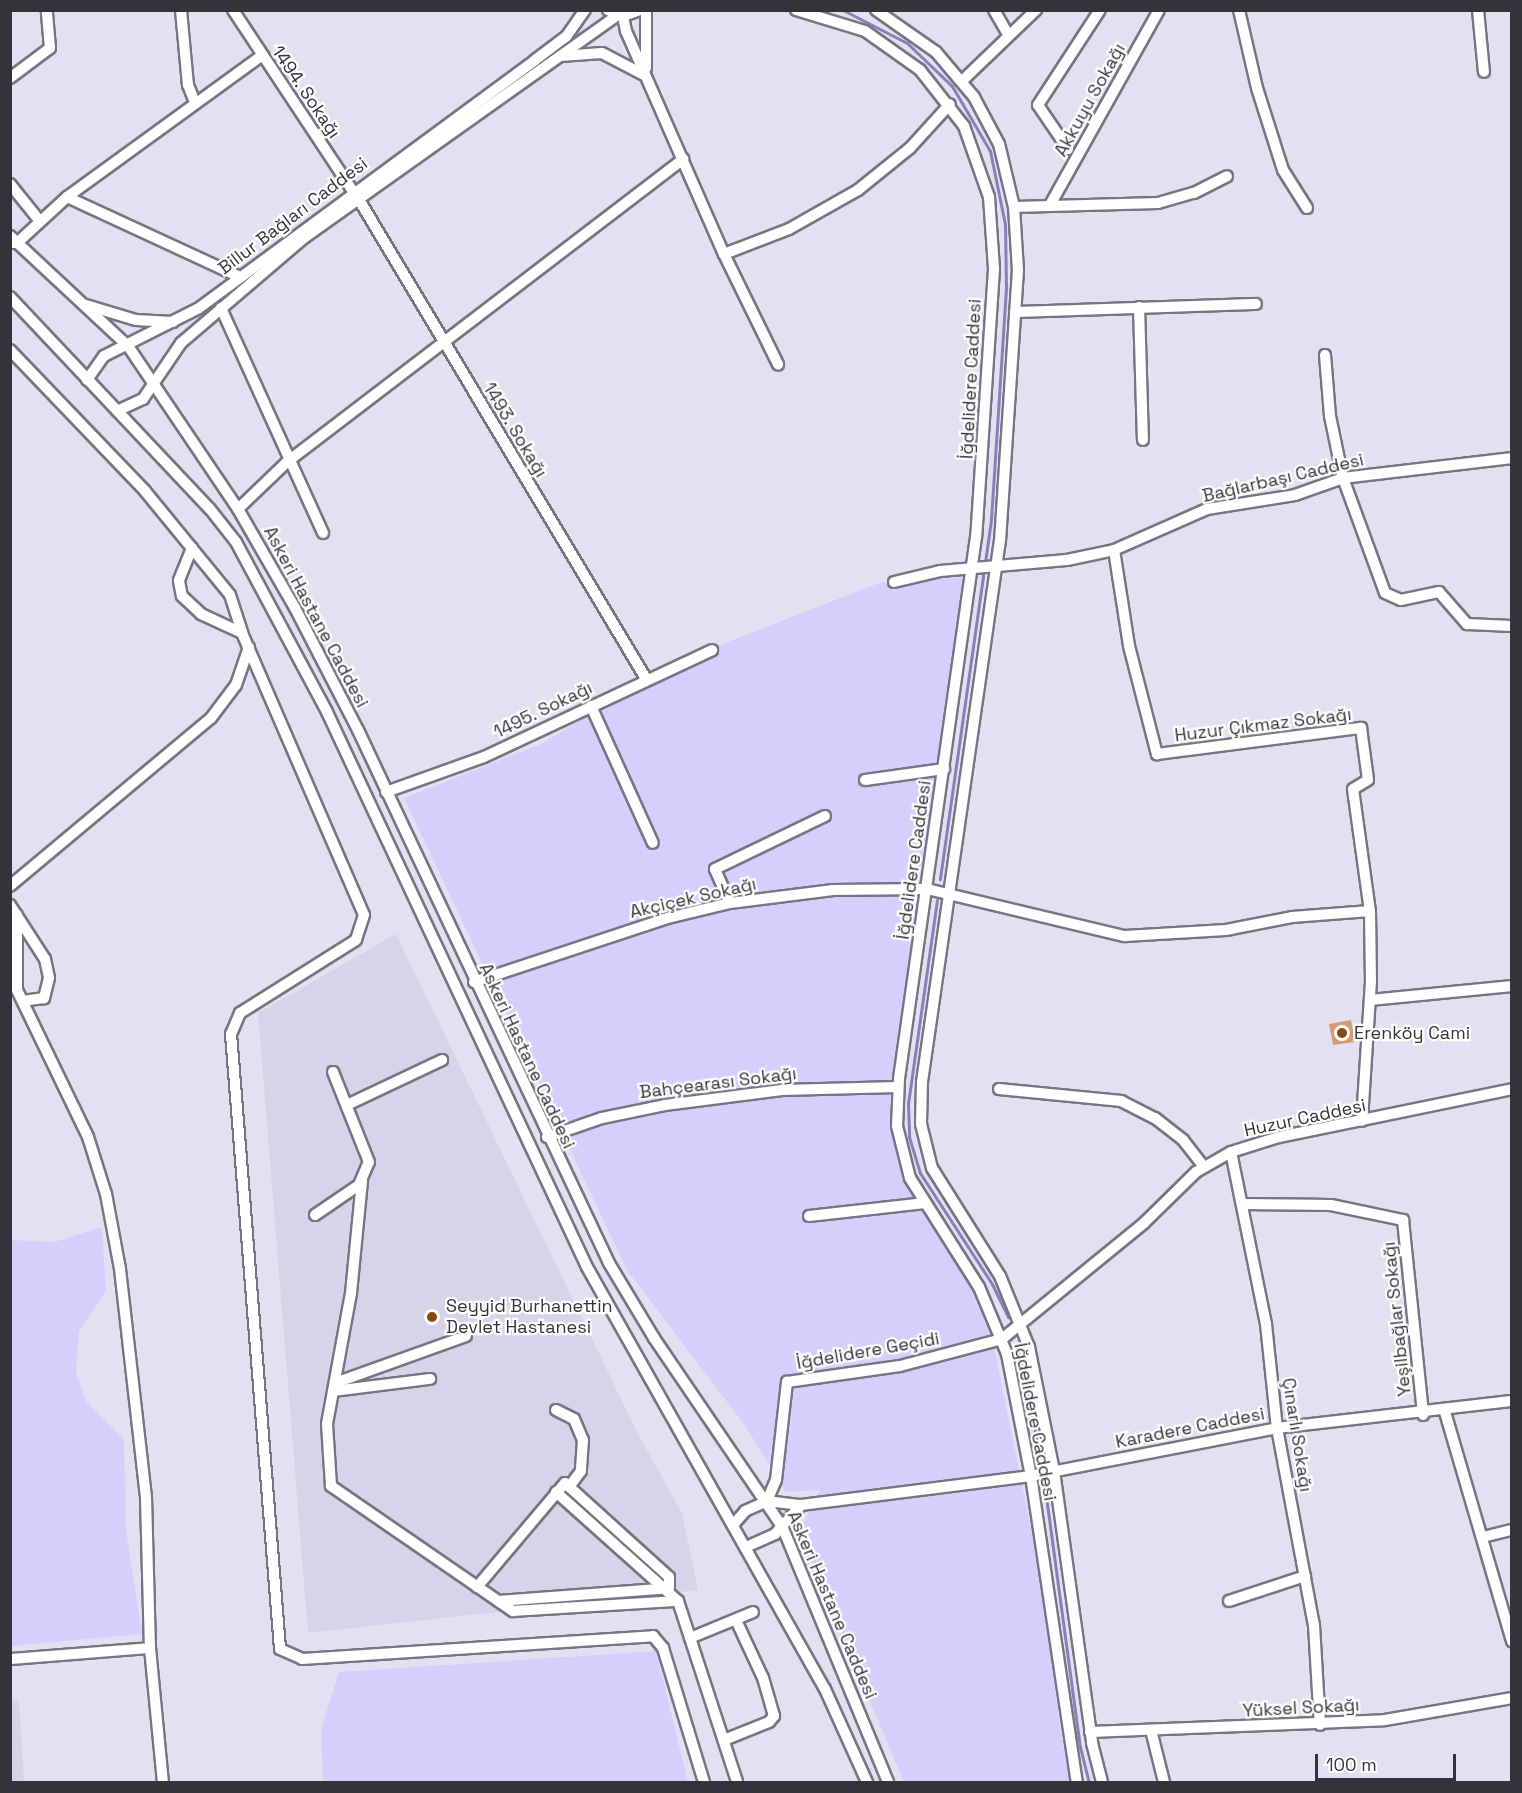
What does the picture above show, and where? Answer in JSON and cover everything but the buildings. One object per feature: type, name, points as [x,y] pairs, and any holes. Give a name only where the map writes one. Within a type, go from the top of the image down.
[{"type":"street","points":[[10,78],[50,48],[47,10]]},
{"type":"street","points":[[181,10],[188,85],[195,102]]},
{"type":"street","name":"1494. Sokağı","points":[[233,10],[261,56],[356,195]]},
{"type":"street","points":[[522,75],[555,57],[616,14],[640,10]]},
{"type":"street","points":[[646,10],[647,77]]},
{"type":"street","name":"İğdelidere Caddesi","points":[[796,10],[851,25],[879,39],[920,70],[950,104],[982,166],[994,250],[973,568],[898,1087],[903,1160],[925,1203],[979,1287],[1002,1339],[1031,1476],[1077,1782]]},
{"type":"street","name":"İğdelidere Caddesi","points":[[876,10],[921,40],[962,81],[999,144],[1014,207],[1015,312],[997,565],[921,1096],[922,1136],[932,1168],[1000,1276],[1022,1324],[1054,1471],[1090,1732],[1102,1782]]},
{"type":"street","points":[[994,10],[1008,34]]},
{"type":"street","points":[[962,81],[1008,34],[1036,10]]},
{"type":"street","points":[[1068,149],[1038,105],[1100,10]]},
{"type":"street","name":"Akkuyu Sokağı","points":[[1050,205],[1159,10]]},
{"type":"street","points":[[1239,10],[1257,87],[1283,170],[1307,208]]},
{"type":"street","points":[[1478,10],[1484,72]]},
{"type":"street","points":[[522,75],[566,37],[581,14]]},
{"type":"street","points":[[616,14],[647,77],[724,254],[778,364]]},
{"type":"street","points":[[555,57],[602,53],[647,77]]},
{"type":"street","points":[[13,240],[195,102],[261,56]]},
{"type":"street","name":"Billur Bağları Caddesi","points":[[87,380],[104,356],[173,322],[240,277],[522,75]]},
{"type":"street","points":[[724,254],[789,229],[858,190],[910,148],[950,104]]},
{"type":"street","points":[[238,509],[287,462],[446,345],[610,212],[683,159]]},
{"type":"street","points":[[1014,207],[1158,203],[1194,193],[1227,176]]},
{"type":"street","points":[[10,184],[39,220]]},
{"type":"street","name":"Billur Bağları Caddesi","points":[[117,411],[137,403],[157,384],[181,343],[356,195]]},
{"type":"street","name":"1493. Sokağı","points":[[356,195],[645,677]]},
{"type":"street","points":[[67,197],[240,277]]},
{"type":"street","name":"Askeri Hastane Caddesi","points":[[13,240],[128,346],[157,384],[238,509],[330,674],[547,1137],[639,1314],[782,1526],[888,1782]]},
{"type":"street","name":"Askeri Hastane Caddesi","points":[[10,297],[225,527],[302,662],[568,1227],[825,1689],[867,1782]]},
{"type":"street","points":[[1015,312],[1256,304]]},
{"type":"street","points":[[86,305],[136,320],[173,322]]},
{"type":"street","points":[[1139,307],[1143,440]]},
{"type":"street","points":[[221,308],[287,462],[323,533]]},
{"type":"street","points":[[10,350],[145,491],[230,595],[242,633],[353,884],[364,921],[352,944],[240,1013],[231,1034],[279,1645],[286,1655],[302,1659],[653,1636],[661,1644],[675,1684],[704,1782]]},
{"type":"street","points":[[1325,355],[1330,416],[1342,478],[1388,596],[1401,600],[1440,592],[1467,624],[1512,626]]},
{"type":"street","name":"Bağlarbaşı Caddesi","points":[[894,582],[973,568],[1114,550],[1207,509],[1295,495],[1342,478],[1512,458]]},
{"type":"street","points":[[192,548],[180,576],[182,596],[201,614],[242,633]]},
{"type":"street","name":"Huzur Çıkmaz Sokağı","points":[[1114,550],[1129,646],[1157,754],[1361,728],[1368,780],[1353,789],[1370,911],[1370,1000],[1362,1121]]},
{"type":"street","points":[[10,886],[211,718],[236,685],[249,647]]},
{"type":"street","name":"1495. Sokağı","points":[[386,792],[484,757],[591,706],[645,677],[712,650]]},
{"type":"street","points":[[591,706],[653,843]]},
{"type":"street","points":[[865,780],[944,768]]},
{"type":"street","points":[[730,903],[715,869],[825,816]]},
{"type":"street","name":"Akçiçek Sokağı","points":[[474,982],[642,925],[730,903],[833,890],[927,889],[1125,936],[1226,930],[1292,917],[1370,911]]},
{"type":"street","points":[[10,905],[45,959],[50,978],[44,998],[23,1001]]},
{"type":"street","points":[[17,915],[14,973],[23,1001],[81,1120],[110,1213],[145,1489],[150,1648],[163,1782]]},
{"type":"street","points":[[1370,1000],[1512,986]]},
{"type":"street","points":[[349,1104],[442,1060]]},
{"type":"street","points":[[333,1072],[349,1104],[369,1156],[362,1181],[351,1293],[326,1438],[331,1486],[513,1611],[678,1601]]},
{"type":"street","name":"Bahçearası Sokağı","points":[[547,1137],[602,1118],[665,1105],[782,1090],[898,1087]]},
{"type":"street","points":[[999,1089],[1121,1101],[1155,1118],[1183,1140],[1204,1167]]},
{"type":"street","name":"Huzur Caddesi","points":[[1002,1339],[1204,1167],[1230,1152],[1512,1089]]},
{"type":"street","name":"Çınarlı Sokağı","points":[[1230,1152],[1266,1324],[1277,1428],[1314,1625],[1320,1725]]},
{"type":"street","points":[[315,1215],[362,1181]]},
{"type":"street","points":[[809,1216],[925,1203]]},
{"type":"street","name":"Yeşilbağlar Sokağı","points":[[1242,1204],[1331,1205],[1403,1220],[1423,1415]]},
{"type":"street","points":[[334,1387],[466,1336]]},
{"type":"street","name":"İğdelidere Geçidi","points":[[767,1501],[776,1480],[788,1382],[900,1365],[1002,1339]]},
{"type":"street","points":[[334,1387],[430,1379]]},
{"type":"street","name":"Karadere Caddesi","points":[[1031,1476],[1277,1428],[1423,1415],[1512,1401]]},
{"type":"street","points":[[556,1410],[577,1423],[583,1440],[581,1471],[569,1487]]},
{"type":"street","points":[[1446,1412],[1512,1641]]},
{"type":"street","points":[[733,1525],[745,1510],[767,1501],[801,1505],[1031,1476]]},
{"type":"street","points":[[477,1587],[565,1483],[669,1577],[669,1588]]},
{"type":"street","points":[[556,1492],[669,1588],[678,1601],[737,1782]]},
{"type":"street","points":[[746,1547],[782,1526],[801,1505]]},
{"type":"street","points":[[1483,1537],[1512,1530]]},
{"type":"street","points":[[1229,1601],[1305,1576]]},
{"type":"street","points":[[498,1601],[669,1588]]},
{"type":"street","points":[[690,1638],[753,1612]]},
{"type":"street","points":[[724,1740],[769,1722],[774,1713],[736,1620]]},
{"type":"street","points":[[10,1659],[150,1648]]},
{"type":"street","name":"Yüksel Sokağı","points":[[1090,1732],[1320,1725],[1385,1720],[1512,1698]]},
{"type":"street","points":[[1151,1730],[1164,1782]]},
{"type":"shaded area","points":[[969,577],[920,923],[897,1147],[906,1179],[970,1281],[993,1342],[1037,1558],[1063,1747],[1073,1782],[904,1782],[799,1532],[820,1490],[786,1492],[744,1424],[627,1270],[404,798],[541,744],[684,659],[879,583]]},
{"type":"shaded area","name":"Seyyid Burhanettin Devlet Hastanesi","points":[[396,934],[638,1434],[682,1513],[698,1590],[308,1633],[258,1013]]},
{"type":"shaded area","points":[[102,1227],[106,1291],[79,1331],[76,1372],[86,1401],[124,1439],[126,1530],[142,1634],[11,1646],[11,1240],[54,1242]]},
{"type":"shaded area","points":[[656,1651],[688,1782],[323,1782],[321,1729],[339,1672]]},
{"type":"shaded area","points":[[19,1700],[24,1782],[11,1782],[11,1701]]},
{"type":"waterway","points":[[843,10],[907,43],[952,86],[990,151],[1005,224],[1006,288],[991,520],[940,879]]},
{"type":"waterway","points":[[937,900],[908,1103],[909,1137],[920,1173],[992,1284],[1008,1317]]},
{"type":"waterway","points":[[1017,1346],[1040,1456]]},
{"type":"waterway","points":[[1045,1489],[1080,1747],[1089,1782]]},
{"type":"place","name":"Erenköy Cami","points":[[1342,1033]]},
{"type":"place","name":"Seyyid Burhanettin Devlet Hastanesi","points":[[432,1317]]}]
